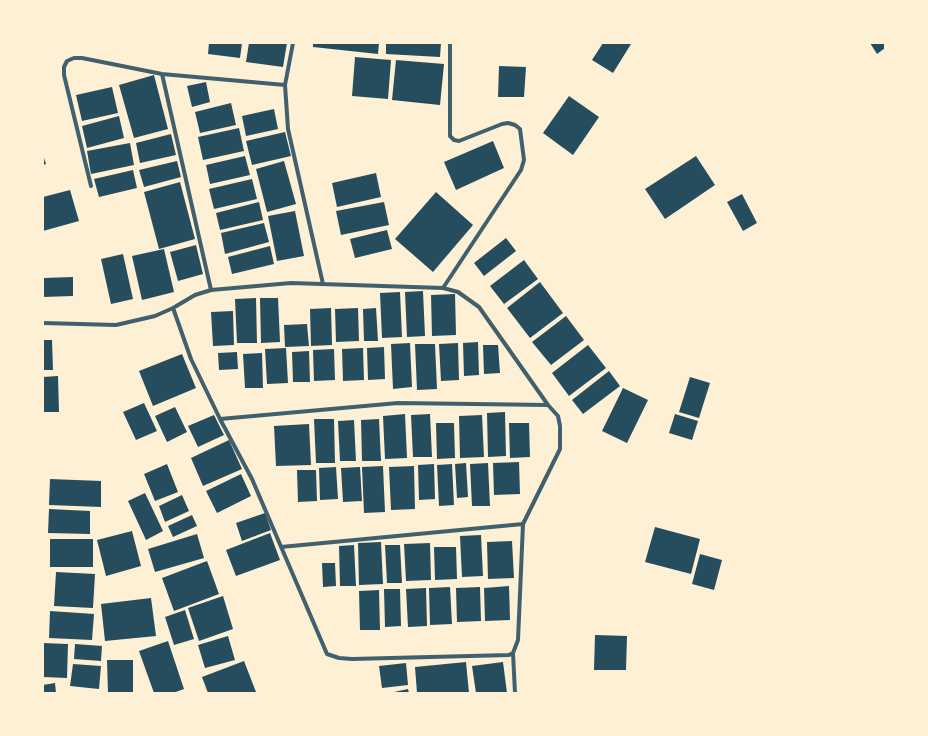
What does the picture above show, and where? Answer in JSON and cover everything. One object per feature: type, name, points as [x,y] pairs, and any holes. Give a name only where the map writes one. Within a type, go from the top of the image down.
[{"type":"street","points":[[293,43],[285,85],[288,129],[323,284]]},
{"type":"street","points":[[443,288],[521,170],[524,160],[520,129],[515,125],[508,123],[502,124],[459,141],[454,140],[450,136],[450,43]]},
{"type":"street","points":[[91,186],[64,75],[64,67],[67,61],[74,58],[82,58],[162,74],[285,85]]},
{"type":"street","points":[[162,74],[211,290]]},
{"type":"street","points":[[43,323],[116,325],[155,316],[173,308],[195,295],[211,290],[291,283],[443,288],[458,292],[479,307],[548,405],[558,416],[560,426],[560,449],[523,524],[518,640],[514,653],[515,693]]},
{"type":"street","points":[[173,308],[191,359],[252,479],[327,654],[339,658],[352,659],[508,655],[514,653]]},
{"type":"street","points":[[220,418],[398,403],[548,405]]},
{"type":"street","points":[[281,547],[523,524]]},
{"type":"building","points":[[209,43],[242,43],[240,58],[208,54]]},
{"type":"building","points":[[249,43],[287,43],[283,67],[246,62]]},
{"type":"building","points":[[313,43],[379,43],[378,54],[313,47]]},
{"type":"building","points":[[386,43],[441,43],[440,57],[386,54]]},
{"type":"building","points":[[603,43],[631,44],[613,73],[592,60]]},
{"type":"building","points":[[870,43],[885,43],[885,48],[877,54]]},
{"type":"building","points":[[355,57],[391,60],[388,99],[352,96]]},
{"type":"building","points":[[396,60],[444,64],[440,105],[392,100]]},
{"type":"building","points":[[499,66],[526,67],[524,97],[498,97]]},
{"type":"building","points":[[154,75],[168,129],[134,138],[119,85]]},
{"type":"building","points":[[206,82],[210,102],[192,107],[187,86]]},
{"type":"building","points":[[112,87],[118,113],[82,121],[76,95]]},
{"type":"building","points":[[569,96],[599,117],[573,155],[543,133]]},
{"type":"building","points":[[231,103],[236,125],[200,133],[195,112]]},
{"type":"building","points":[[274,109],[278,129],[246,136],[242,116]]},
{"type":"building","points":[[119,116],[124,138],[87,148],[82,126]]},
{"type":"building","points":[[239,128],[244,151],[203,160],[198,137]]},
{"type":"building","points":[[285,132],[291,156],[252,165],[246,141]]},
{"type":"building","points":[[171,134],[176,155],[140,163],[136,143]]},
{"type":"building","points":[[493,141],[504,168],[456,190],[444,162]]},
{"type":"building","points":[[130,143],[134,165],[91,174],[87,151]]},
{"type":"building","points":[[43,155],[46,164],[43,165]]},
{"type":"building","points":[[245,156],[250,175],[210,184],[206,165]]},
{"type":"building","points":[[696,156],[715,185],[665,219],[645,189]]},
{"type":"building","points":[[177,161],[181,177],[144,187],[139,170]]},
{"type":"building","points":[[284,161],[296,204],[267,212],[256,169]]},
{"type":"building","points":[[133,170],[137,188],[99,197],[94,179]]},
{"type":"building","points":[[376,173],[381,197],[337,207],[332,183]]},
{"type":"building","points":[[252,179],[257,199],[214,209],[209,189]]},
{"type":"building","points":[[180,182],[195,239],[159,249],[144,192]]},
{"type":"building","points":[[70,190],[79,221],[43,231],[43,197]]},
{"type":"building","points":[[436,192],[473,225],[433,272],[395,239]]},
{"type":"building","points":[[742,194],[757,223],[743,231],[727,202]]},
{"type":"building","points":[[259,202],[263,220],[220,230],[216,213]]},
{"type":"building","points":[[384,202],[389,225],[341,235],[336,211]]},
{"type":"building","points":[[295,211],[304,256],[277,261],[268,216]]},
{"type":"building","points":[[264,223],[269,242],[225,254],[221,233]]},
{"type":"building","points":[[387,230],[392,249],[355,258],[350,239]]},
{"type":"building","points":[[506,238],[516,251],[484,276],[474,263]]},
{"type":"building","points":[[196,245],[203,274],[178,281],[170,252]]},
{"type":"building","points":[[270,246],[274,264],[232,274],[228,257]]},
{"type":"building","points":[[164,249],[174,292],[142,300],[132,256]]},
{"type":"building","points":[[123,254],[133,299],[111,304],[101,259]]},
{"type":"building","points":[[524,260],[538,279],[504,304],[490,286]]},
{"type":"building","points":[[73,277],[73,296],[43,297],[43,278]]},
{"type":"building","points":[[540,282],[563,313],[530,338],[507,308]]},
{"type":"building","points":[[423,291],[425,336],[407,337],[405,292]]},
{"type":"building","points":[[400,292],[402,337],[382,338],[380,293]]},
{"type":"building","points":[[455,294],[456,335],[432,336],[431,295]]},
{"type":"building","points":[[256,298],[257,343],[237,343],[235,299]]},
{"type":"building","points":[[260,298],[278,298],[280,342],[261,343]]},
{"type":"building","points":[[331,308],[332,345],[311,346],[310,309]]},
{"type":"building","points":[[358,308],[359,341],[336,342],[335,309]]},
{"type":"building","points":[[376,308],[378,341],[364,341],[363,309]]},
{"type":"building","points":[[233,311],[234,345],[213,346],[211,312]]},
{"type":"building","points":[[566,316],[584,340],[551,365],[532,342]]},
{"type":"building","points":[[307,324],[309,346],[285,347],[284,325]]},
{"type":"building","points":[[43,340],[52,340],[53,370],[43,370]]},
{"type":"building","points":[[478,342],[479,375],[464,376],[463,343]]},
{"type":"building","points":[[410,343],[412,387],[393,389],[391,344]]},
{"type":"building","points":[[458,343],[459,380],[441,381],[439,344]]},
{"type":"building","points":[[415,344],[435,344],[437,389],[417,390]]},
{"type":"building","points":[[483,345],[498,345],[500,373],[484,374]]},
{"type":"building","points":[[588,345],[606,368],[569,396],[552,373]]},
{"type":"building","points":[[384,347],[385,379],[368,380],[367,348]]},
{"type":"building","points":[[286,348],[288,383],[267,384],[265,349]]},
{"type":"building","points":[[363,348],[364,380],[343,381],[342,349]]},
{"type":"building","points":[[334,349],[335,380],[314,381],[313,350]]},
{"type":"building","points":[[309,351],[310,382],[293,382],[292,352]]},
{"type":"building","points":[[237,352],[238,369],[219,370],[218,353]]},
{"type":"building","points":[[262,353],[263,388],[245,388],[243,354]]},
{"type":"building","points":[[182,354],[196,388],[153,406],[139,371]]},
{"type":"building","points":[[609,371],[620,386],[583,414],[572,400]]},
{"type":"building","points":[[58,376],[59,412],[43,412],[43,377]]},
{"type":"building","points":[[690,377],[710,383],[699,418],[679,412]]},
{"type":"building","points":[[623,388],[648,400],[627,443],[602,431]]},
{"type":"building","points":[[144,403],[157,431],[136,440],[123,412]]},
{"type":"building","points":[[175,407],[187,432],[167,442],[155,416]]},
{"type":"building","points":[[505,412],[506,456],[488,457],[487,413]]},
{"type":"building","points":[[405,414],[407,458],[385,459],[383,416]]},
{"type":"building","points":[[430,414],[432,457],[413,457],[411,415]]},
{"type":"building","points":[[675,414],[698,421],[692,440],[669,433]]},
{"type":"building","points":[[214,415],[224,435],[198,447],[188,426]]},
{"type":"building","points":[[482,415],[484,457],[460,458],[459,416]]},
{"type":"building","points":[[314,419],[334,419],[335,463],[316,463]]},
{"type":"building","points":[[379,419],[381,461],[362,461],[361,420]]},
{"type":"building","points":[[354,420],[356,461],[340,461],[338,421]]},
{"type":"building","points":[[436,423],[454,423],[455,458],[437,459]]},
{"type":"building","points":[[509,423],[529,423],[530,457],[510,458]]},
{"type":"building","points":[[309,424],[311,465],[276,466],[274,426]]},
{"type":"building","points":[[229,440],[242,469],[203,486],[191,458]]},
{"type":"building","points":[[519,462],[520,494],[494,495],[493,463]]},
{"type":"building","points":[[466,463],[468,497],[457,498],[455,464]]},
{"type":"building","points":[[488,463],[490,506],[472,506],[470,464]]},
{"type":"building","points":[[167,464],[178,492],[155,501],[144,474]]},
{"type":"building","points":[[434,464],[435,499],[419,500],[418,465]]},
{"type":"building","points":[[452,464],[454,505],[439,506],[437,465]]},
{"type":"building","points":[[383,466],[385,512],[364,513],[362,467]]},
{"type":"building","points":[[414,466],[415,509],[391,510],[389,467]]},
{"type":"building","points":[[336,467],[338,499],[320,500],[319,468]]},
{"type":"building","points":[[360,467],[362,501],[343,502],[341,468]]},
{"type":"building","points":[[297,470],[316,470],[317,501],[298,502]]},
{"type":"building","points":[[241,474],[251,496],[217,513],[206,491]]},
{"type":"building","points":[[50,479],[101,481],[101,507],[49,505]]},
{"type":"building","points":[[145,493],[163,531],[146,540],[128,501]]},
{"type":"building","points":[[182,495],[189,511],[165,522],[159,506]]},
{"type":"building","points":[[49,509],[90,511],[90,534],[48,533]]},
{"type":"building","points":[[265,513],[271,530],[242,541],[236,523]]},
{"type":"building","points":[[192,515],[197,526],[173,537],[168,526]]},
{"type":"building","points":[[655,527],[700,539],[691,574],[645,562]]},
{"type":"building","points":[[132,531],[141,566],[106,576],[97,540]]},
{"type":"building","points":[[270,533],[280,560],[236,576],[226,550]]},
{"type":"building","points":[[197,534],[204,558],[155,572],[148,549]]},
{"type":"building","points":[[481,535],[483,576],[462,577],[460,536]]},
{"type":"building","points":[[50,539],[93,539],[93,567],[50,567]]},
{"type":"building","points":[[512,541],[514,578],[488,579],[487,542]]},
{"type":"building","points":[[381,542],[383,584],[359,585],[358,543]]},
{"type":"building","points":[[430,543],[431,580],[406,581],[404,544]]},
{"type":"building","points":[[354,545],[356,586],[340,586],[339,546]]},
{"type":"building","points":[[385,545],[400,545],[402,583],[387,583]]},
{"type":"building","points":[[434,547],[456,547],[457,579],[435,580]]},
{"type":"building","points":[[700,554],[722,560],[714,590],[692,584]]},
{"type":"building","points":[[207,561],[219,594],[174,611],[162,578]]},
{"type":"building","points":[[322,563],[335,563],[336,586],[323,587]]},
{"type":"building","points":[[56,572],[95,574],[93,608],[54,606]]},
{"type":"building","points":[[509,586],[510,620],[485,621],[484,588]]},
{"type":"building","points":[[450,587],[452,624],[430,625],[429,588]]},
{"type":"building","points":[[480,587],[481,621],[457,622],[456,588]]},
{"type":"building","points":[[426,588],[427,626],[408,627],[406,589]]},
{"type":"building","points":[[384,589],[400,589],[401,626],[385,627]]},
{"type":"building","points":[[379,590],[380,630],[360,630],[359,591]]},
{"type":"building","points":[[223,596],[233,629],[199,641],[188,608]]},
{"type":"building","points":[[151,598],[156,636],[105,641],[101,604]]},
{"type":"building","points":[[185,610],[194,639],[174,645],[165,617]]},
{"type":"building","points":[[50,611],[94,614],[92,640],[49,638]]},
{"type":"building","points":[[595,635],[627,636],[626,670],[594,670]]},
{"type":"building","points":[[228,636],[235,660],[205,668],[198,645]]},
{"type":"building","points":[[168,641],[184,689],[173,693],[154,693],[139,651]]},
{"type":"building","points":[[43,643],[68,644],[67,678],[43,677]]},
{"type":"building","points":[[75,644],[102,646],[101,661],[74,659]]},
{"type":"building","points":[[107,660],[133,660],[133,693],[108,693]]},
{"type":"building","points":[[244,661],[256,692],[208,693],[202,677]]},
{"type":"building","points":[[466,662],[469,693],[417,693],[415,667]]},
{"type":"building","points":[[503,662],[507,693],[476,693],[472,666]]},
{"type":"building","points":[[406,663],[408,685],[382,688],[379,666]]},
{"type":"building","points":[[73,664],[101,666],[99,689],[70,686]]},
{"type":"building","points":[[55,683],[56,693],[43,693],[43,685]]},
{"type":"building","points":[[408,689],[409,693],[394,693],[394,692]]}]
